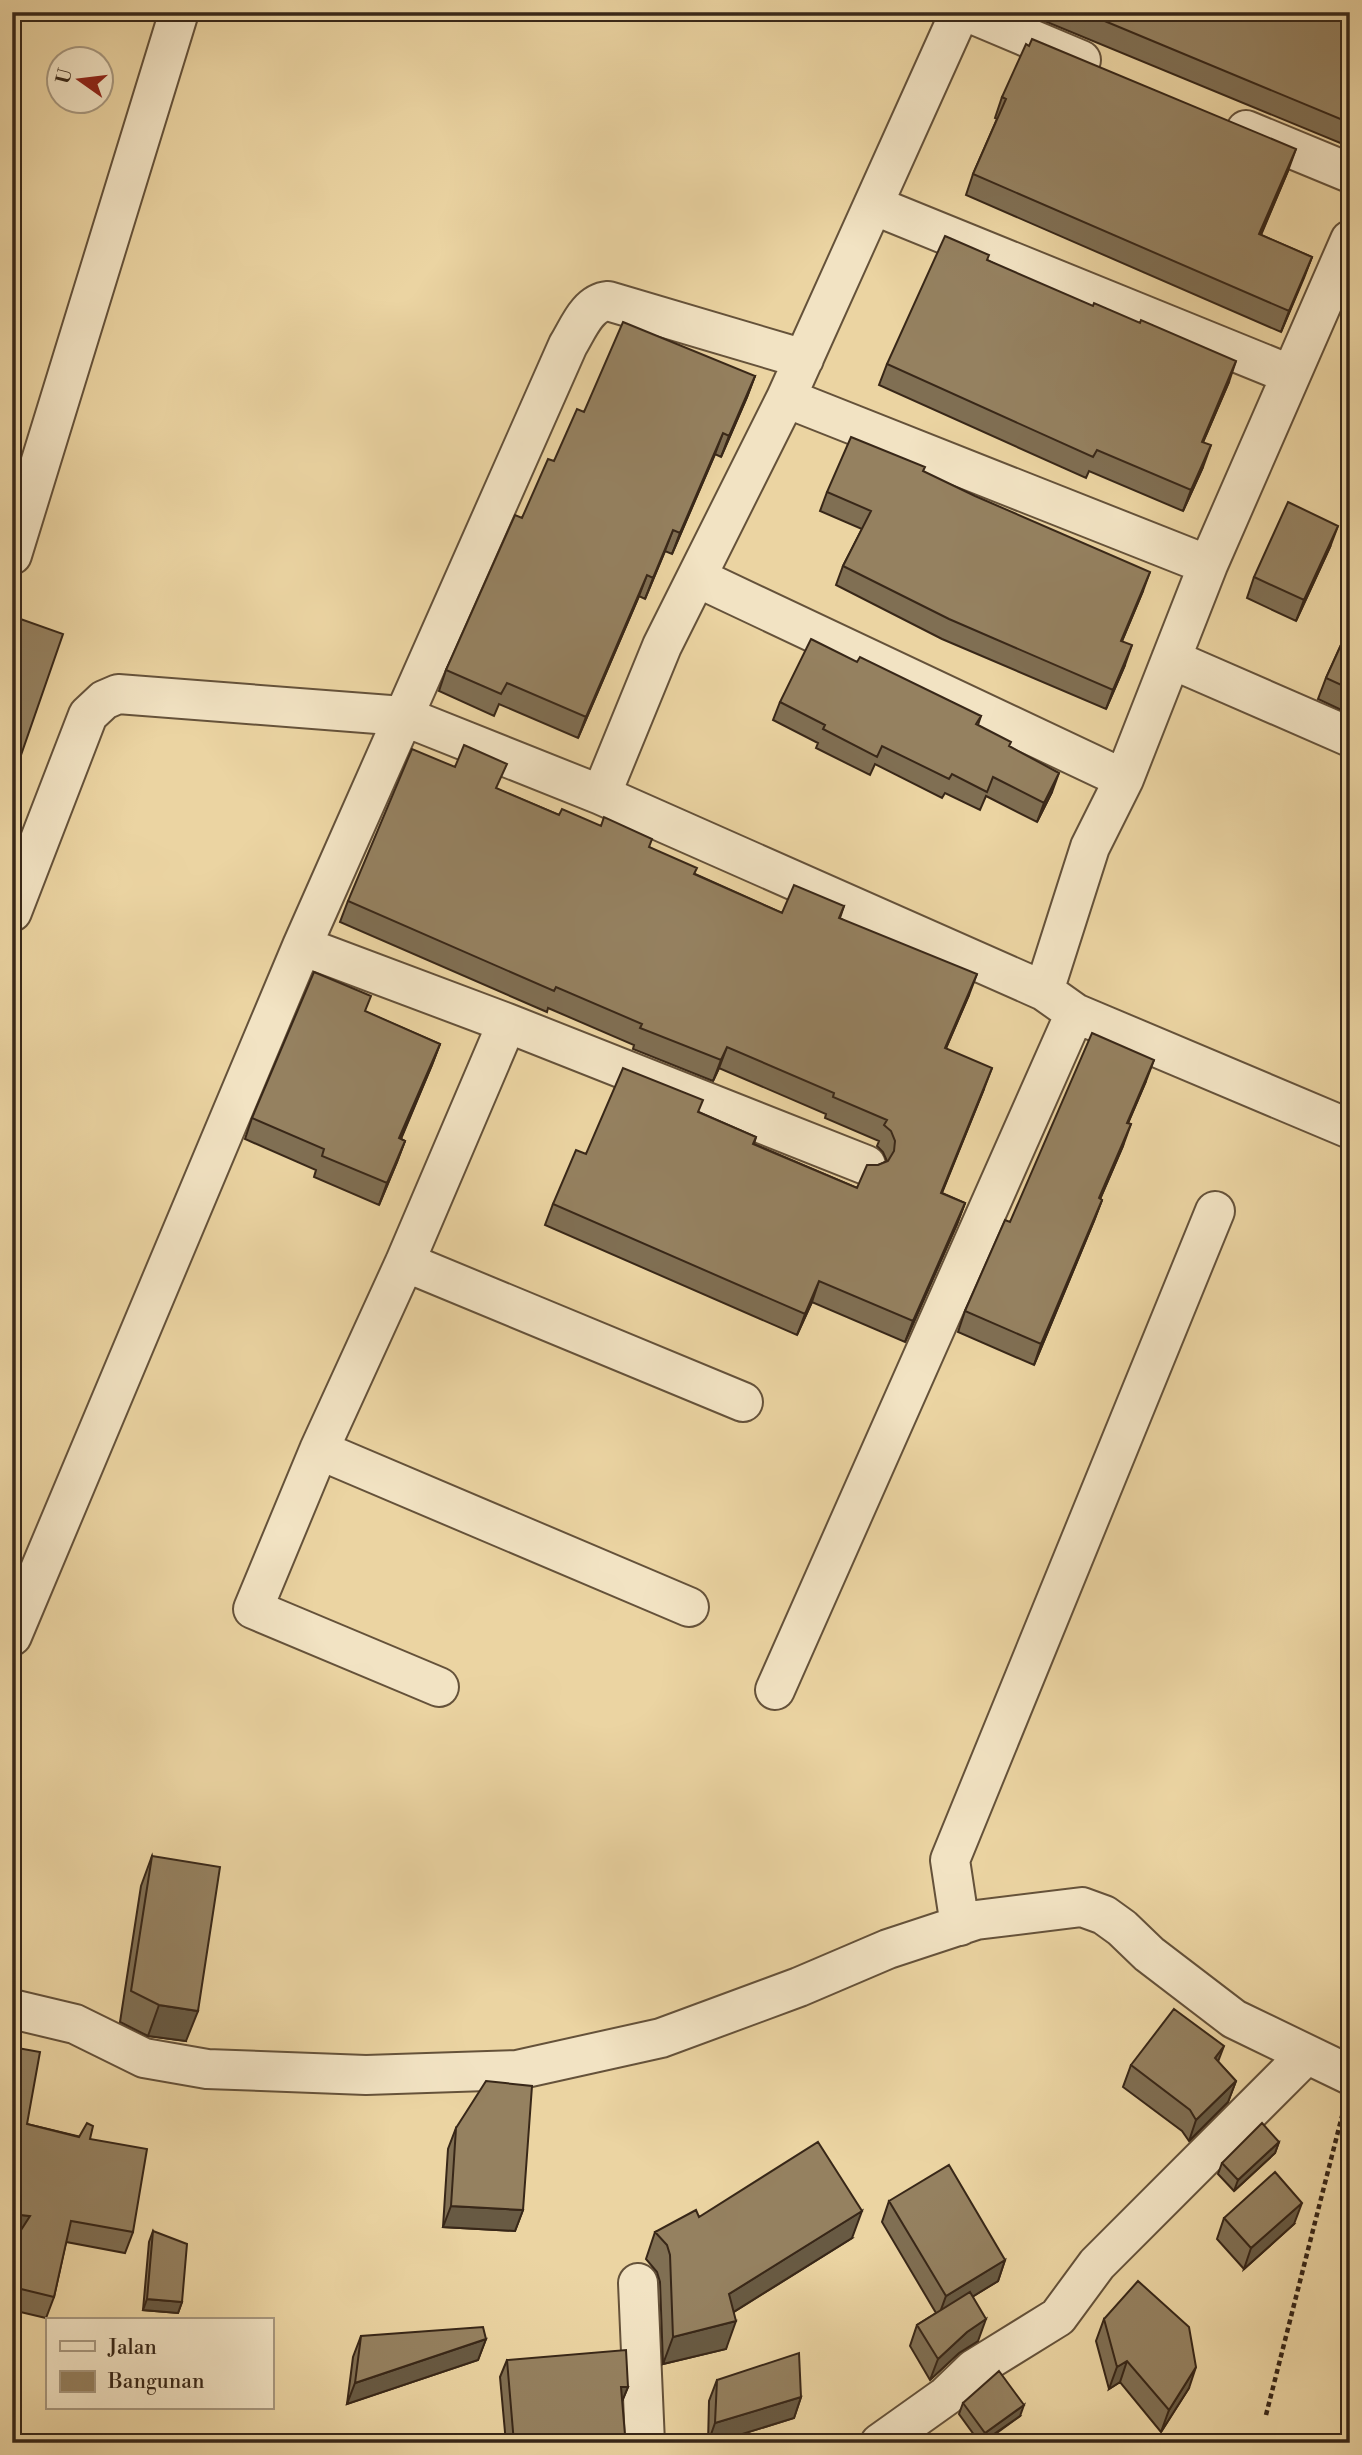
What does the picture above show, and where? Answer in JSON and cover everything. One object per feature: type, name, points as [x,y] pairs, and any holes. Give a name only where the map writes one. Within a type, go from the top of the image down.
[{"type":"street","points":[[12,555],[179,12]]},
{"type":"street","points":[[601,795],[662,646],[786,398],[960,12]]},
{"type":"street","points":[[967,12],[1107,71]]},
{"type":"street","points":[[1209,114],[1350,173]]},
{"type":"street","points":[[873,205],[1289,374]]},
{"type":"street","points":[[1044,991],[1090,847],[1124,779],[1208,565],[1289,374],[1350,240]]},
{"type":"street","points":[[12,1636],[302,946],[568,345],[594,305],[608,300],[804,359]]},
{"type":"street","points":[[786,398],[1208,565]]},
{"type":"street","points":[[698,578],[1124,779]]},
{"type":"street","points":[[1171,659],[1350,737]]},
{"type":"street","points":[[12,912],[88,715],[104,700],[118,694],[403,716],[601,795],[1044,991],[1075,1013],[1350,1129]]},
{"type":"street","points":[[302,946],[507,1023],[866,1166]]},
{"type":"street","points":[[775,1690],[1075,1013]]},
{"type":"street","points":[[439,1687],[253,1609],[319,1450],[405,1262],[507,1023]]},
{"type":"street","points":[[960,1926],[950,1860],[1215,1211]]},
{"type":"street","points":[[405,1262],[743,1402]]},
{"type":"street","points":[[319,1450],[689,1606]]},
{"type":"street","points":[[12,2009],[75,2024],[144,2058],[207,2069],[366,2075],[517,2070],[661,2038],[799,1987],[888,1949],[976,1920],[1082,1907],[1104,1915],[1122,1928],[1149,1954],[1234,2019],[1350,2075]]},
{"type":"street","points":[[880,2443],[946,2396],[974,2369],[1058,2316],[1097,2264],[1306,2055]]},
{"type":"street","points":[[638,2283],[645,2443]]},
{"type":"path","points":[[1266,2415],[1342,2114]]},
{"type":"building","points":[[1083,12],[1350,12],[1350,123]]},
{"type":"building","points":[[1032,39],[1296,149],[1259,234],[1312,257],[1289,311],[973,174],[1006,99],[1002,97],[1026,44],[1029,46]]},
{"type":"building","points":[[945,236],[989,255],[987,260],[1093,306],[1094,303],[1140,323],[1141,320],[1236,361],[1202,442],[1211,445],[1191,490],[1097,450],[1093,457],[887,364]]},
{"type":"building","points":[[623,322],[755,376],[729,436],[723,433],[680,533],[673,530],[653,578],[647,575],[586,717],[507,683],[501,694],[446,670],[515,515],[522,518],[548,459],[554,461],[577,409],[584,412]]},
{"type":"building","points":[[851,437],[925,467],[923,471],[975,496],[1150,572],[1121,641],[1132,645],[1113,690],[949,619],[843,566],[871,511],[827,492]]},
{"type":"building","points":[[1288,502],[1338,526],[1304,600],[1254,577]]},
{"type":"building","points":[[12,616],[63,634],[12,781]]},
{"type":"building","points":[[1350,625],[1350,689],[1326,678]]},
{"type":"building","points":[[811,639],[857,662],[860,657],[981,716],[976,724],[1011,742],[1009,746],[1059,773],[1044,803],[993,777],[987,792],[952,774],[949,779],[882,746],[877,757],[823,729],[825,725],[780,702]]},
{"type":"building","points":[[464,745],[507,764],[496,788],[559,815],[562,809],[601,826],[604,817],[652,839],[649,847],[697,868],[694,874],[782,913],[794,885],[844,906],[839,918],[977,974],[945,1048],[992,1068],[941,1193],[965,1203],[913,1321],[819,1281],[805,1314],[553,1204],[576,1150],[586,1154],[623,1068],[703,1100],[698,1112],[756,1137],[753,1144],[857,1188],[867,1165],[888,1161],[894,1151],[895,1141],[891,1131],[884,1125],[887,1120],[833,1097],[834,1093],[727,1047],[721,1060],[640,1028],[642,1024],[556,987],[554,991],[348,901],[412,749],[455,767]]},
{"type":"building","points":[[314,972],[371,996],[365,1011],[440,1044],[399,1138],[405,1141],[387,1183],[322,1156],[324,1149],[252,1118]]},
{"type":"building","points":[[1092,1033],[1154,1060],[1127,1123],[1131,1124],[1099,1198],[1102,1200],[1041,1344],[965,1311],[1005,1220],[1010,1222]]},
{"type":"building","points":[[152,1856],[220,1867],[198,2011],[159,2005],[131,1991]]},
{"type":"building","points":[[1174,2009],[1224,2046],[1215,2058],[1236,2081],[1196,2120],[1190,2110],[1131,2065]]},
{"type":"building","points":[[12,2047],[40,2052],[27,2124],[79,2137],[87,2123],[93,2126],[90,2139],[147,2149],[133,2232],[71,2221],[54,2297],[21,2289],[12,2328],[12,2244],[30,2216],[12,2214]]},
{"type":"building","points":[[486,2081],[532,2086],[523,2210],[451,2206],[456,2128]]},
{"type":"building","points":[[1262,2123],[1279,2142],[1238,2180],[1222,2163]]},
{"type":"building","points":[[818,2142],[862,2211],[729,2294],[736,2321],[673,2337],[670,2255],[667,2245],[655,2232],[696,2210],[699,2217]]},
{"type":"building","points":[[949,2165],[1005,2260],[946,2296],[889,2201]]},
{"type":"building","points":[[1275,2172],[1302,2203],[1251,2248],[1224,2218]]},
{"type":"building","points":[[153,2231],[187,2244],[182,2302],[147,2299]]},
{"type":"building","points":[[1138,2281],[1189,2327],[1196,2367],[1169,2410],[1127,2361],[1117,2367],[1104,2319]]},
{"type":"building","points":[[970,2292],[986,2319],[967,2332],[938,2359],[917,2325]]},
{"type":"building","points":[[483,2327],[486,2339],[355,2383],[361,2336]]},
{"type":"building","points":[[626,2350],[628,2387],[621,2387],[625,2435],[570,2443],[514,2443],[507,2360]]},
{"type":"building","points":[[799,2353],[801,2397],[715,2423],[717,2380]]},
{"type":"building","points":[[999,2371],[1024,2405],[985,2433],[963,2403]]}]
